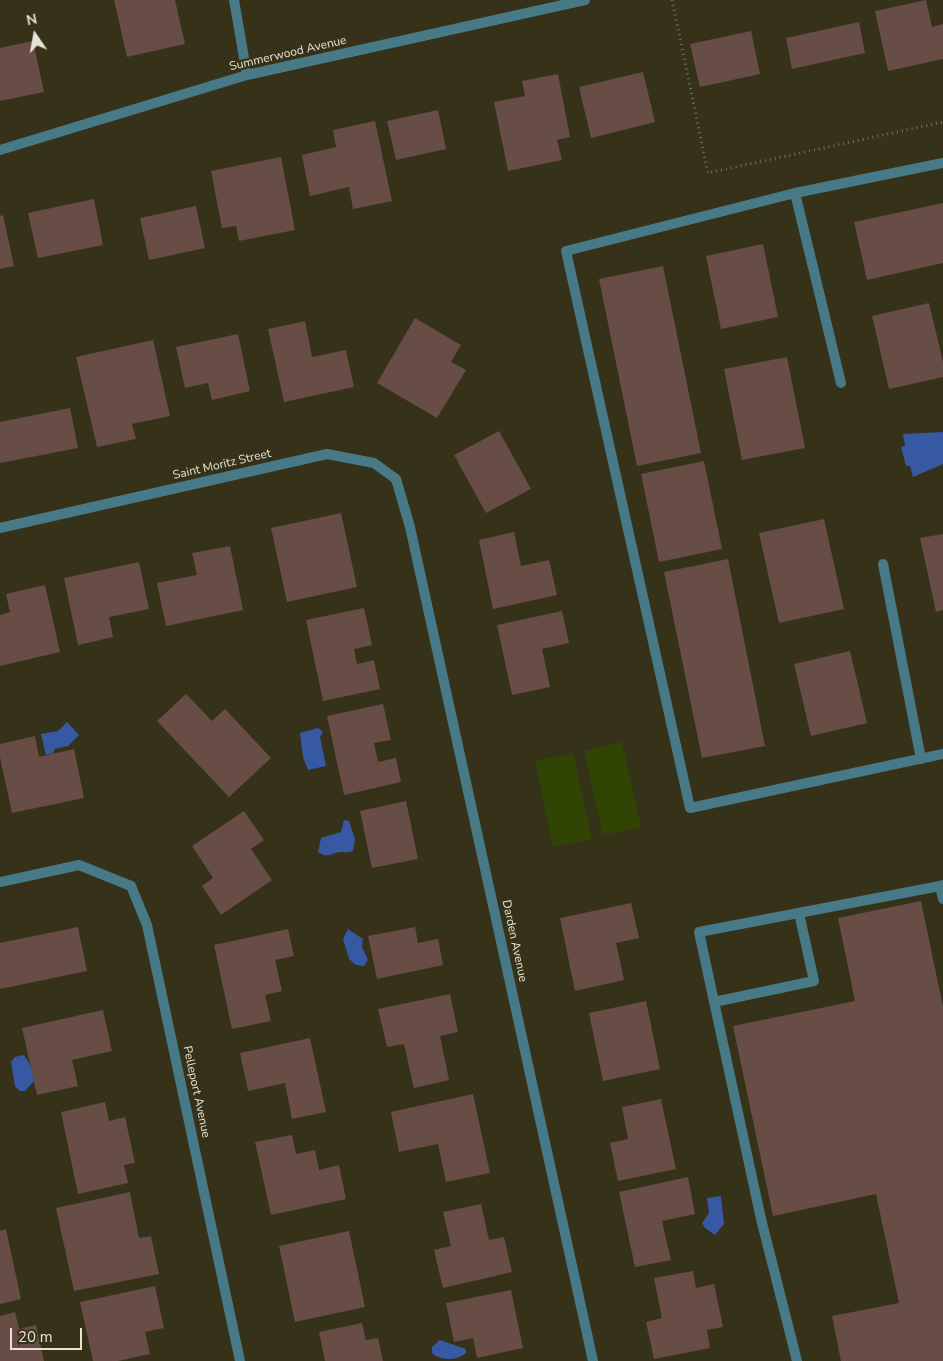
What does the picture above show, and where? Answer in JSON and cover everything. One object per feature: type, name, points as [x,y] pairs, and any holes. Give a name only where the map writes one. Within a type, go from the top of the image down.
[{"type":"street","points":[[234,0],[247,75]]},
{"type":"street","name":"Summerwood Avenue","points":[[0,150],[247,75],[585,0]]},
{"type":"street","points":[[943,163],[795,193],[566,251],[690,808],[943,754]]},
{"type":"street","points":[[795,193],[841,383]]},
{"type":"street","name":"Saint Moritz Street","points":[[0,528],[327,454],[374,463],[396,479],[410,527]]},
{"type":"street","name":"Darden Avenue","points":[[410,527],[594,1361]]},
{"type":"street","points":[[883,564],[921,759]]},
{"type":"street","name":"Pelleport Avenue","points":[[0,882],[79,865],[131,886],[147,925],[240,1361]]},
{"type":"street","points":[[797,1361],[761,1219],[699,932],[942,886],[943,899]]},
{"type":"street","points":[[714,1002],[814,981],[799,913]]},
{"type":"path","points":[[672,0],[708,173],[943,122]]},
{"type":"green space","points":[[622,742],[641,827],[603,835],[584,751]]},
{"type":"green space","points":[[573,753],[592,839],[553,847],[535,761]]},
{"type":"water","points":[[943,432],[943,464],[913,477],[910,466],[906,466],[901,447],[905,446],[903,434]]},
{"type":"water","points":[[67,722],[79,735],[68,746],[54,749],[54,753],[46,755],[41,734],[58,731]]},
{"type":"water","points":[[318,728],[323,732],[320,737],[326,766],[308,770],[303,757],[300,733]]},
{"type":"water","points":[[344,820],[349,821],[355,839],[353,851],[327,855],[318,852],[321,838],[341,832]]},
{"type":"water","points":[[348,929],[363,939],[362,947],[368,960],[364,966],[356,965],[349,959],[343,939]]},
{"type":"water","points":[[23,1055],[27,1059],[36,1079],[25,1091],[20,1091],[15,1086],[11,1062],[15,1057]]},
{"type":"water","points":[[721,1196],[724,1224],[715,1235],[705,1228],[702,1223],[709,1213],[707,1198]]},
{"type":"water","points":[[440,1340],[466,1349],[466,1353],[454,1359],[444,1359],[436,1356],[432,1353],[432,1347]]},
{"type":"building","points":[[114,0],[175,0],[185,44],[127,57]]},
{"type":"building","points":[[926,0],[932,27],[943,24],[943,59],[888,71],[875,11]]},
{"type":"building","points":[[859,22],[865,53],[792,69],[786,38]]},
{"type":"building","points":[[751,31],[760,74],[700,87],[690,44]]},
{"type":"building","points":[[33,41],[44,92],[0,101],[0,48]]},
{"type":"building","points":[[643,72],[655,122],[591,138],[579,87]]},
{"type":"building","points":[[558,74],[570,137],[557,140],[562,160],[508,171],[494,102],[525,96],[522,81]]},
{"type":"building","points":[[438,110],[446,149],[396,160],[387,121]]},
{"type":"building","points":[[375,121],[392,201],[353,209],[349,187],[310,196],[302,155],[336,147],[333,130]]},
{"type":"building","points":[[281,157],[295,230],[239,241],[236,226],[222,228],[211,171]]},
{"type":"building","points":[[94,199],[103,245],[38,258],[28,213]]},
{"type":"building","points":[[943,203],[943,263],[867,280],[854,222]]},
{"type":"building","points":[[196,206],[205,248],[149,260],[140,218]]},
{"type":"building","points":[[3,215],[14,266],[0,269],[0,216]]},
{"type":"building","points":[[763,244],[778,317],[721,329],[706,256]]},
{"type":"building","points":[[663,266],[701,453],[637,466],[599,279]]},
{"type":"building","points":[[929,303],[943,362],[943,377],[889,389],[872,316]]},
{"type":"building","points":[[415,318],[461,345],[451,362],[466,370],[437,418],[377,383]]},
{"type":"building","points":[[305,321],[312,357],[346,350],[354,387],[284,402],[268,329]]},
{"type":"building","points":[[238,334],[250,391],[212,400],[208,383],[185,388],[176,347]]},
{"type":"building","points":[[153,340],[170,416],[132,424],[136,439],[97,447],[76,357]]},
{"type":"building","points":[[787,357],[805,448],[742,460],[724,369]]},
{"type":"building","points":[[70,408],[78,448],[0,463],[0,422]]},
{"type":"building","points":[[499,431],[531,489],[486,513],[454,455]]},
{"type":"building","points":[[704,461],[722,549],[659,562],[641,474]]},
{"type":"building","points":[[341,513],[357,587],[287,602],[271,528]]},
{"type":"building","points":[[824,519],[844,609],[779,623],[759,533]]},
{"type":"building","points":[[514,532],[521,566],[549,560],[557,595],[493,609],[479,540]]},
{"type":"building","points":[[943,534],[943,610],[936,612],[920,538]]},
{"type":"building","points":[[230,546],[243,610],[166,626],[157,583],[197,575],[192,553]]},
{"type":"building","points":[[728,559],[765,746],[702,758],[664,572]]},
{"type":"building","points":[[139,562],[149,609],[109,617],[113,637],[78,645],[64,578]]},
{"type":"building","points":[[45,585],[60,652],[0,666],[0,615],[10,612],[6,594]]},
{"type":"building","points":[[364,608],[372,645],[354,649],[357,664],[374,660],[380,689],[323,701],[306,620]]},
{"type":"building","points":[[562,611],[569,643],[542,649],[550,687],[512,695],[497,625]]},
{"type":"building","points":[[850,651],[867,723],[811,736],[794,664]]},
{"type":"building","points":[[186,694],[212,721],[225,709],[271,758],[229,797],[157,721]]},
{"type":"building","points":[[383,704],[391,740],[374,743],[378,762],[396,758],[401,782],[344,795],[327,716]]},
{"type":"building","points":[[35,736],[39,757],[74,749],[84,798],[12,813],[0,757],[0,744]]},
{"type":"building","points":[[406,801],[418,859],[372,868],[360,811]]},
{"type":"building","points":[[244,811],[264,840],[251,849],[272,880],[221,915],[202,886],[213,878],[192,846]]},
{"type":"building","points":[[921,901],[943,1007],[943,1361],[841,1361],[832,1316],[899,1303],[876,1194],[773,1216],[733,1026],[855,1001],[838,918]]},
{"type":"building","points":[[631,903],[639,938],[616,943],[624,980],[575,991],[560,918]]},
{"type":"building","points":[[78,927],[87,971],[0,989],[0,943]]},
{"type":"building","points":[[415,927],[418,943],[438,939],[443,965],[377,979],[368,936]]},
{"type":"building","points":[[288,929],[294,956],[275,960],[282,991],[265,995],[271,1021],[232,1029],[214,945]]},
{"type":"building","points":[[450,994],[458,1032],[440,1036],[449,1080],[414,1088],[404,1044],[387,1047],[378,1009]]},
{"type":"building","points":[[646,1001],[660,1069],[603,1081],[589,1013]]},
{"type":"building","points":[[103,1010],[112,1051],[72,1060],[78,1086],[37,1095],[22,1028]]},
{"type":"building","points":[[310,1038],[326,1112],[292,1119],[285,1083],[248,1091],[240,1053]]},
{"type":"building","points":[[473,1094],[490,1173],[446,1182],[438,1144],[399,1152],[391,1112]]},
{"type":"building","points":[[661,1099],[676,1169],[618,1181],[610,1143],[628,1139],[622,1107]]},
{"type":"building","points":[[105,1102],[109,1121],[125,1117],[135,1163],[124,1165],[128,1183],[78,1194],[61,1112]]},
{"type":"building","points":[[292,1135],[296,1154],[315,1150],[319,1170],[339,1165],[346,1199],[271,1215],[255,1142]]},
{"type":"building","points":[[688,1177],[695,1214],[662,1221],[671,1260],[635,1267],[619,1192]]},
{"type":"building","points":[[130,1192],[139,1238],[151,1236],[159,1274],[74,1291],[56,1208]]},
{"type":"building","points":[[481,1204],[489,1240],[504,1237],[512,1272],[443,1288],[434,1250],[451,1246],[443,1212]]},
{"type":"building","points":[[6,1229],[21,1299],[0,1304],[0,1231]]},
{"type":"building","points":[[349,1231],[365,1307],[295,1322],[279,1246]]},
{"type":"building","points":[[693,1271],[696,1288],[714,1284],[723,1327],[707,1330],[710,1348],[654,1359],[646,1322],[662,1318],[654,1278]]},
{"type":"building","points":[[155,1286],[164,1328],[145,1332],[150,1354],[118,1361],[93,1361],[80,1302]]},
{"type":"building","points":[[511,1290],[523,1348],[477,1358],[473,1338],[454,1342],[446,1303]]},
{"type":"building","points":[[15,1312],[19,1329],[36,1325],[44,1361],[0,1361],[0,1316]]},
{"type":"building","points":[[362,1323],[366,1340],[378,1338],[383,1361],[325,1361],[319,1332]]}]
